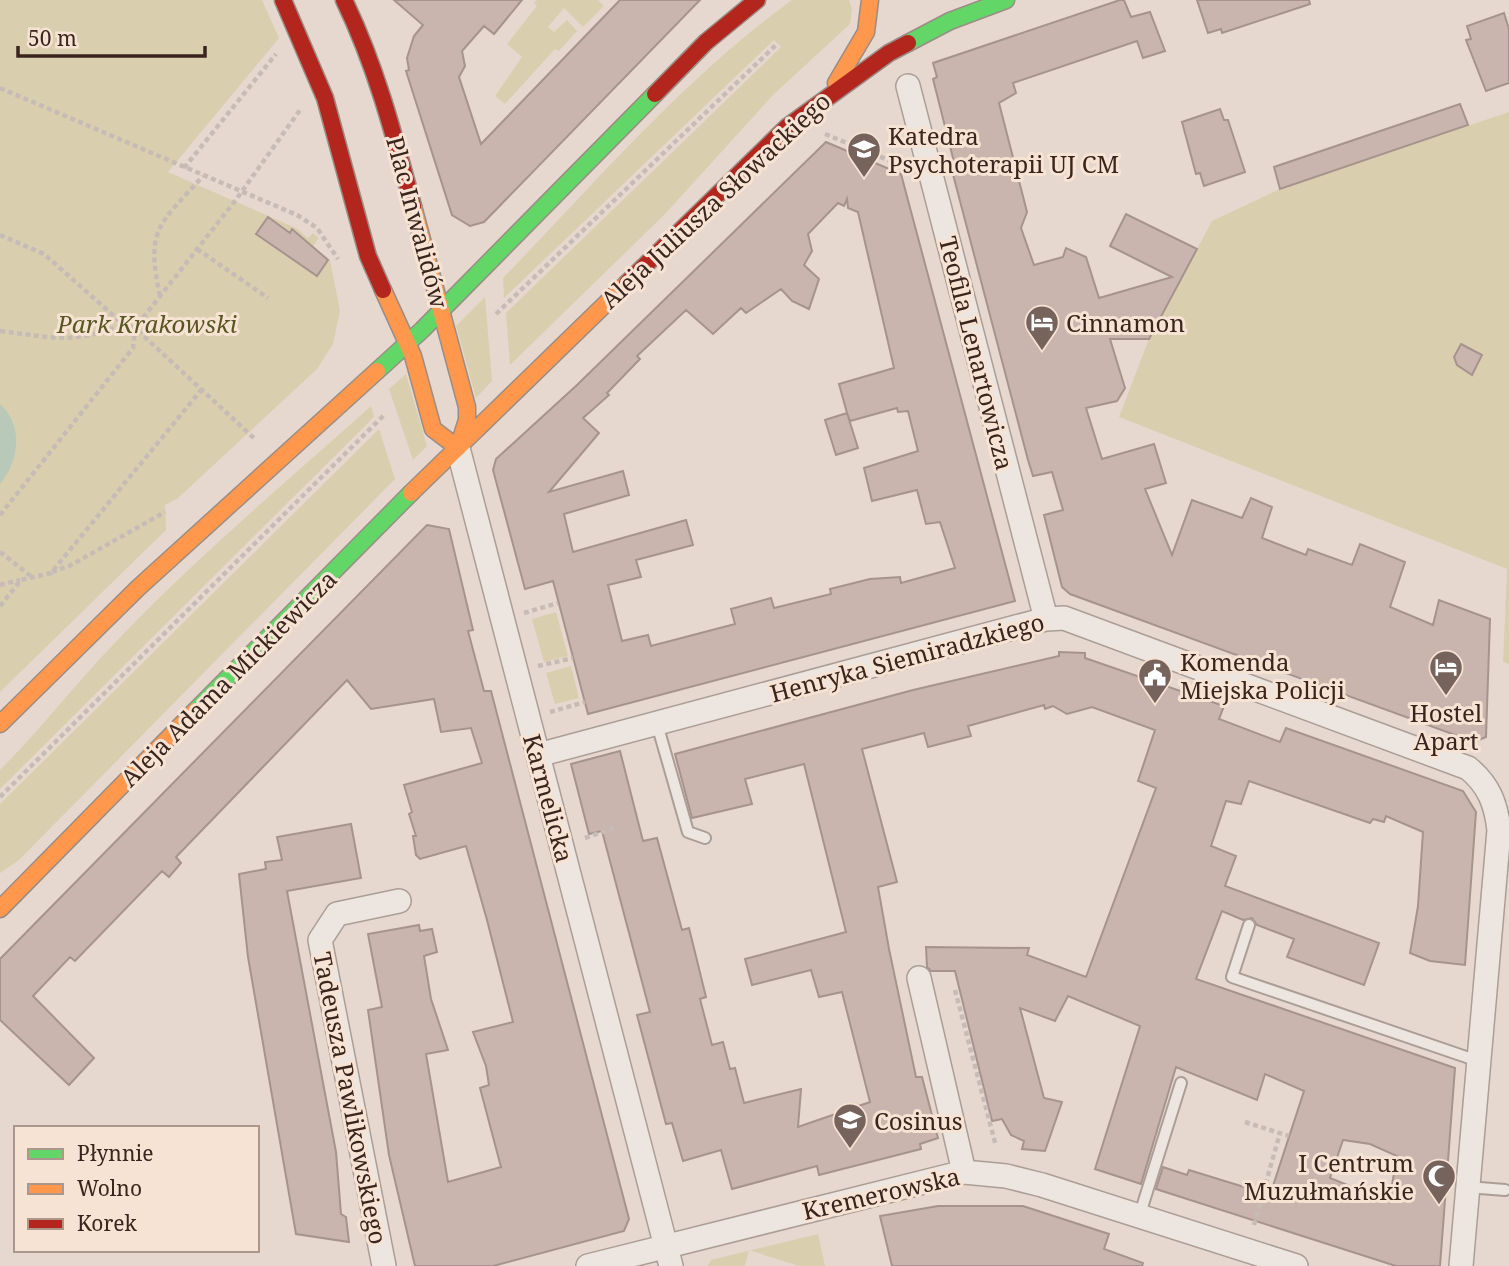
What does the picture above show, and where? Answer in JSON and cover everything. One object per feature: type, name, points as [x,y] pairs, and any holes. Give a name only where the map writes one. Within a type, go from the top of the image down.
[{"type":"main road","name":"Plac Inwalidów","points":[[283,0],[325,97],[376,276],[407,343]]},
{"type":"main road","name":"Plac Inwalidów","points":[[344,0],[363,39],[384,98],[467,407],[467,421],[458,447]]},
{"type":"main road","points":[[0,724],[138,588],[442,310],[698,51],[757,0]]},
{"type":"main road","points":[[831,92],[867,29],[872,11],[870,0]]},
{"type":"main road","name":"Aleja Juliusza Słowackiego","points":[[458,447],[722,188],[831,92],[889,52],[969,13],[1006,0]]},
{"type":"main road","points":[[946,9],[969,13]]},
{"type":"main road","points":[[407,343],[433,429],[458,447]]},
{"type":"main road","name":"Aleja Adama Mickiewicza","points":[[0,909],[6,896],[458,447]]},
{"type":"street","name":"Teofila Lenartowicza","points":[[908,86],[1046,619]]},
{"type":"street","name":"Karmelicka","points":[[458,447],[668,1256]]},
{"type":"street","name":"Henryka Siemiradzkiego","points":[[538,755],[1046,619],[1064,618],[1468,768],[1481,779],[1493,797],[1504,831],[1479,1060],[1461,1266]]},
{"type":"street","name":"Tadeusza Pawlikowskiego","points":[[384,1266],[320,940],[337,914],[399,901]]},
{"type":"street","points":[[919,978],[964,1172]]},
{"type":"street","name":"Kremerowska","points":[[588,1266],[668,1256],[964,1172],[1042,1185],[1296,1266]]},
{"type":"lane","points":[[657,724],[688,832],[705,838]]},
{"type":"lane","points":[[1249,925],[1232,977],[1479,1060]]},
{"type":"lane","points":[[1139,1217],[1181,1083]]},
{"type":"lane","points":[[1467,1187],[1505,1190]]},
{"type":"path","points":[[496,314],[777,44]]},
{"type":"path","points":[[184,168],[277,52]]},
{"type":"path","points":[[0,89],[307,220],[327,239],[345,269]]},
{"type":"path","points":[[0,515],[133,348],[135,328],[242,192],[305,103]]},
{"type":"path","points":[[825,134],[905,167]]},
{"type":"path","points":[[160,296],[152,257],[155,235],[203,176]]},
{"type":"path","points":[[0,235],[44,254],[123,324],[135,328],[256,440]]},
{"type":"path","points":[[197,249],[268,298]]},
{"type":"path","points":[[0,331],[57,339],[98,333],[123,324]]},
{"type":"path","points":[[51,573],[202,389]]},
{"type":"path","points":[[0,797],[385,414]]},
{"type":"path","points":[[0,585],[51,573],[71,565],[165,512]]},
{"type":"path","points":[[0,552],[32,578]]},
{"type":"path","points":[[0,606],[21,580]]},
{"type":"path","points":[[524,613],[558,603]]},
{"type":"path","points":[[538,666],[573,658]]},
{"type":"path","points":[[550,712],[585,702]]},
{"type":"path","points":[[585,838],[617,827]]},
{"type":"path","points":[[955,990],[996,1146]]},
{"type":"path","points":[[1245,1122],[1289,1136]]},
{"type":"path","points":[[1254,1225],[1280,1133]]},
{"type":"green space","name":"Park Krakowski","points":[[0,0],[262,0],[279,38],[168,172],[296,228],[308,238],[313,233],[319,238],[313,246],[330,260],[340,311],[333,344],[317,369],[177,499],[165,505],[166,530],[0,692]]},
{"type":"green space","points":[[536,0],[598,0],[604,6],[583,27],[564,8],[548,27],[554,32],[567,20],[577,31],[559,51],[555,49],[505,104],[495,96],[522,57],[507,44],[537,6],[534,3]]},
{"type":"green space","points":[[792,0],[849,0],[852,9],[850,24],[773,95],[665,214],[510,365],[506,313],[781,47],[774,40],[504,298],[503,278],[677,97],[752,30]]},
{"type":"green space","points":[[1509,112],[1509,664],[1503,662],[1507,569],[1119,417],[1149,339],[1212,221],[1280,189]]},
{"type":"green space","points":[[485,297],[492,381],[476,398],[456,326]]},
{"type":"green space","points":[[406,374],[427,446],[413,460],[389,389]]},
{"type":"green space","points":[[371,406],[374,417],[0,789],[0,770],[110,648],[205,554]]},
{"type":"green space","points":[[379,429],[395,479],[19,860],[0,873],[0,804]]},
{"type":"green space","points":[[556,612],[568,656],[544,662],[532,619]]},
{"type":"green space","points":[[571,666],[579,698],[555,704],[546,673]]},
{"type":"green space","points":[[818,1234],[825,1266],[799,1266],[750,1250]]},
{"type":"green space","points":[[749,1251],[745,1266],[708,1266],[711,1260]]},
{"type":"shaded area","points":[[0,404],[13,423],[16,444],[11,465],[0,484]]},
{"type":"building","points":[[394,0],[522,0],[494,34],[484,26],[462,51],[465,66],[459,77],[481,144],[620,0],[700,0],[484,222],[470,226],[452,215],[406,71],[409,70],[407,58],[414,36],[423,25]]},
{"type":"building","points":[[1124,0],[1131,17],[1150,12],[1165,51],[1143,58],[1137,41],[1013,83],[1016,93],[999,103],[1027,212],[1021,228],[1034,265],[1063,257],[1066,248],[1086,257],[1099,298],[1172,277],[1110,246],[1126,214],[1197,249],[1149,339],[1110,339],[1125,388],[1117,401],[1086,408],[1102,459],[1154,444],[1166,483],[1145,489],[1172,555],[1192,500],[1242,518],[1251,498],[1272,507],[1262,538],[1306,555],[1308,549],[1352,565],[1360,544],[1405,562],[1390,607],[1433,625],[1439,600],[1490,619],[1486,737],[1474,742],[1070,594],[1062,587],[1044,515],[1063,510],[1052,472],[1033,476],[1028,460],[950,163],[954,162],[933,79],[937,77],[933,63]]},
{"type":"building","points":[[1197,0],[1309,0],[1310,4],[1222,33],[1221,29],[1208,33]]},
{"type":"building","points":[[1504,13],[1509,29],[1509,83],[1486,91],[1466,40],[1471,39],[1467,26]]},
{"type":"building","points":[[1460,104],[1468,125],[1280,189],[1274,167]]},
{"type":"building","points":[[1220,109],[1224,120],[1228,120],[1245,172],[1204,186],[1200,173],[1196,174],[1182,122]]},
{"type":"building","points":[[826,142],[901,174],[1015,601],[588,714],[553,581],[525,589],[493,470],[496,459],[577,385]],"holes":[[[847,199],[848,208],[858,212],[894,368],[839,384],[850,421],[897,408],[898,412],[908,411],[918,451],[864,468],[872,501],[917,490],[926,524],[940,522],[955,568],[901,583],[900,577],[870,579],[830,589],[831,594],[774,608],[771,598],[731,609],[735,624],[651,646],[648,635],[622,641],[608,585],[641,577],[636,560],[693,545],[686,520],[573,552],[564,514],[629,495],[623,471],[549,492],[599,433],[583,418],[609,395],[607,393],[640,359],[637,356],[686,310],[713,334],[741,308],[746,313],[781,289],[792,301],[809,309],[819,279],[804,265],[812,251],[808,234],[838,203],[844,206]]]},
{"type":"building","points":[[268,217],[290,233],[292,229],[328,260],[317,276],[256,234]]},
{"type":"building","points":[[1461,344],[1482,355],[1472,375],[1457,365],[1454,357]]},
{"type":"building","points":[[847,413],[858,448],[836,455],[825,420]]},
{"type":"building","points":[[427,525],[449,529],[473,630],[468,631],[484,691],[491,691],[629,1219],[624,1231],[493,1266],[415,1266],[389,1155],[368,1010],[382,1007],[368,934],[419,925],[420,931],[432,929],[437,952],[424,956],[431,999],[448,1050],[426,1054],[448,1182],[501,1167],[480,1088],[489,1085],[486,1066],[473,1032],[513,1022],[466,846],[420,859],[416,855],[413,836],[416,836],[409,814],[412,812],[404,785],[482,763],[471,728],[441,732],[434,699],[371,709],[347,680],[176,857],[181,863],[169,877],[162,871],[75,961],[70,957],[33,996],[94,1058],[69,1085],[0,1020],[0,959]]},
{"type":"building","points":[[1059,652],[1085,653],[1085,658],[1224,706],[1219,719],[1280,742],[1286,728],[1463,791],[1476,812],[1465,965],[1430,961],[1410,953],[1418,906],[1423,832],[1386,816],[1384,822],[1373,819],[1370,823],[1249,781],[1241,804],[1226,801],[1211,846],[1236,856],[1225,886],[1379,943],[1364,985],[1287,957],[1294,939],[1257,925],[1252,918],[1243,920],[1222,911],[1196,979],[1455,1068],[1440,1266],[1396,1266],[1156,1189],[1163,1167],[1187,1175],[1189,1170],[1270,1195],[1304,1091],[1265,1074],[1257,1100],[1176,1067],[1141,1184],[1095,1169],[1140,1026],[1068,996],[1055,1021],[1020,1008],[1044,1098],[1062,1102],[1045,1151],[1022,1149],[1024,1141],[1011,1135],[1002,1119],[992,1121],[955,971],[931,971],[927,967],[926,947],[1029,948],[1027,955],[1086,977],[1156,788],[1138,781],[1155,730],[1092,707],[1067,714],[1053,706],[1045,709],[1044,705],[968,726],[971,736],[928,747],[924,733],[862,749],[897,882],[878,887],[889,949],[916,1077],[922,1077],[938,1138],[920,1144],[921,1149],[819,1175],[817,1166],[732,1189],[721,1150],[683,1161],[672,1123],[666,1124],[637,1015],[650,1012],[602,831],[589,834],[571,764],[620,751],[643,841],[657,838],[682,930],[689,928],[706,997],[700,999],[712,1045],[723,1042],[730,1069],[735,1068],[744,1103],[801,1089],[798,1127],[870,1102],[842,992],[819,997],[811,970],[752,985],[745,959],[846,932],[804,764],[745,779],[752,804],[692,818],[675,754],[913,690],[1059,656]],"holes":[[[1343,1140],[1370,1144],[1397,1156],[1389,1202],[1330,1178]]]},
{"type":"building","points":[[351,824],[361,878],[287,891],[336,1152],[341,1214],[346,1217],[349,1242],[296,1234],[248,957],[239,874],[266,869],[265,862],[282,860],[277,837]]},
{"type":"building","points":[[938,1206],[1023,1206],[1109,1234],[1104,1249],[1143,1263],[1142,1266],[892,1266],[880,1216]]},
{"type":"traffic: fast","points":[[908,43],[950,21],[1006,0]]},
{"type":"traffic: fast","points":[[377,371],[422,330],[655,94]]},
{"type":"traffic: fast","points":[[195,711],[411,493]]},
{"type":"traffic: slow","points":[[836,83],[866,32],[870,0]]},
{"type":"traffic: slow","points":[[383,290],[413,356],[433,429],[458,448],[467,420],[467,407],[413,206]]},
{"type":"traffic: slow","points":[[411,493],[627,283]]},
{"type":"traffic: slow","points":[[0,724],[138,588],[377,371]]},
{"type":"traffic: slow","points":[[0,909],[195,711]]},
{"type":"traffic: jam","points":[[283,0],[325,98],[368,256],[383,290]]},
{"type":"traffic: jam","points":[[344,0],[375,75],[413,206]]},
{"type":"traffic: jam","points":[[655,94],[706,42],[757,0]]},
{"type":"traffic: jam","points":[[627,283],[787,127],[889,53],[908,43]]},
{"type":"place","name":"Katedra Psychoterapii UJ CM","points":[[864,179]]},
{"type":"place","name":"Cinnamon","points":[[1042,352]]},
{"type":"place","name":"Hostel Apart","points":[[1446,697]]},
{"type":"place","name":"Komenda Miejska Policji","points":[[1155,705]]},
{"type":"place","name":"Cosinus","points":[[850,1150]]},
{"type":"place","name":"I Centrum Muzułmańskie","points":[[1439,1206]]}]
